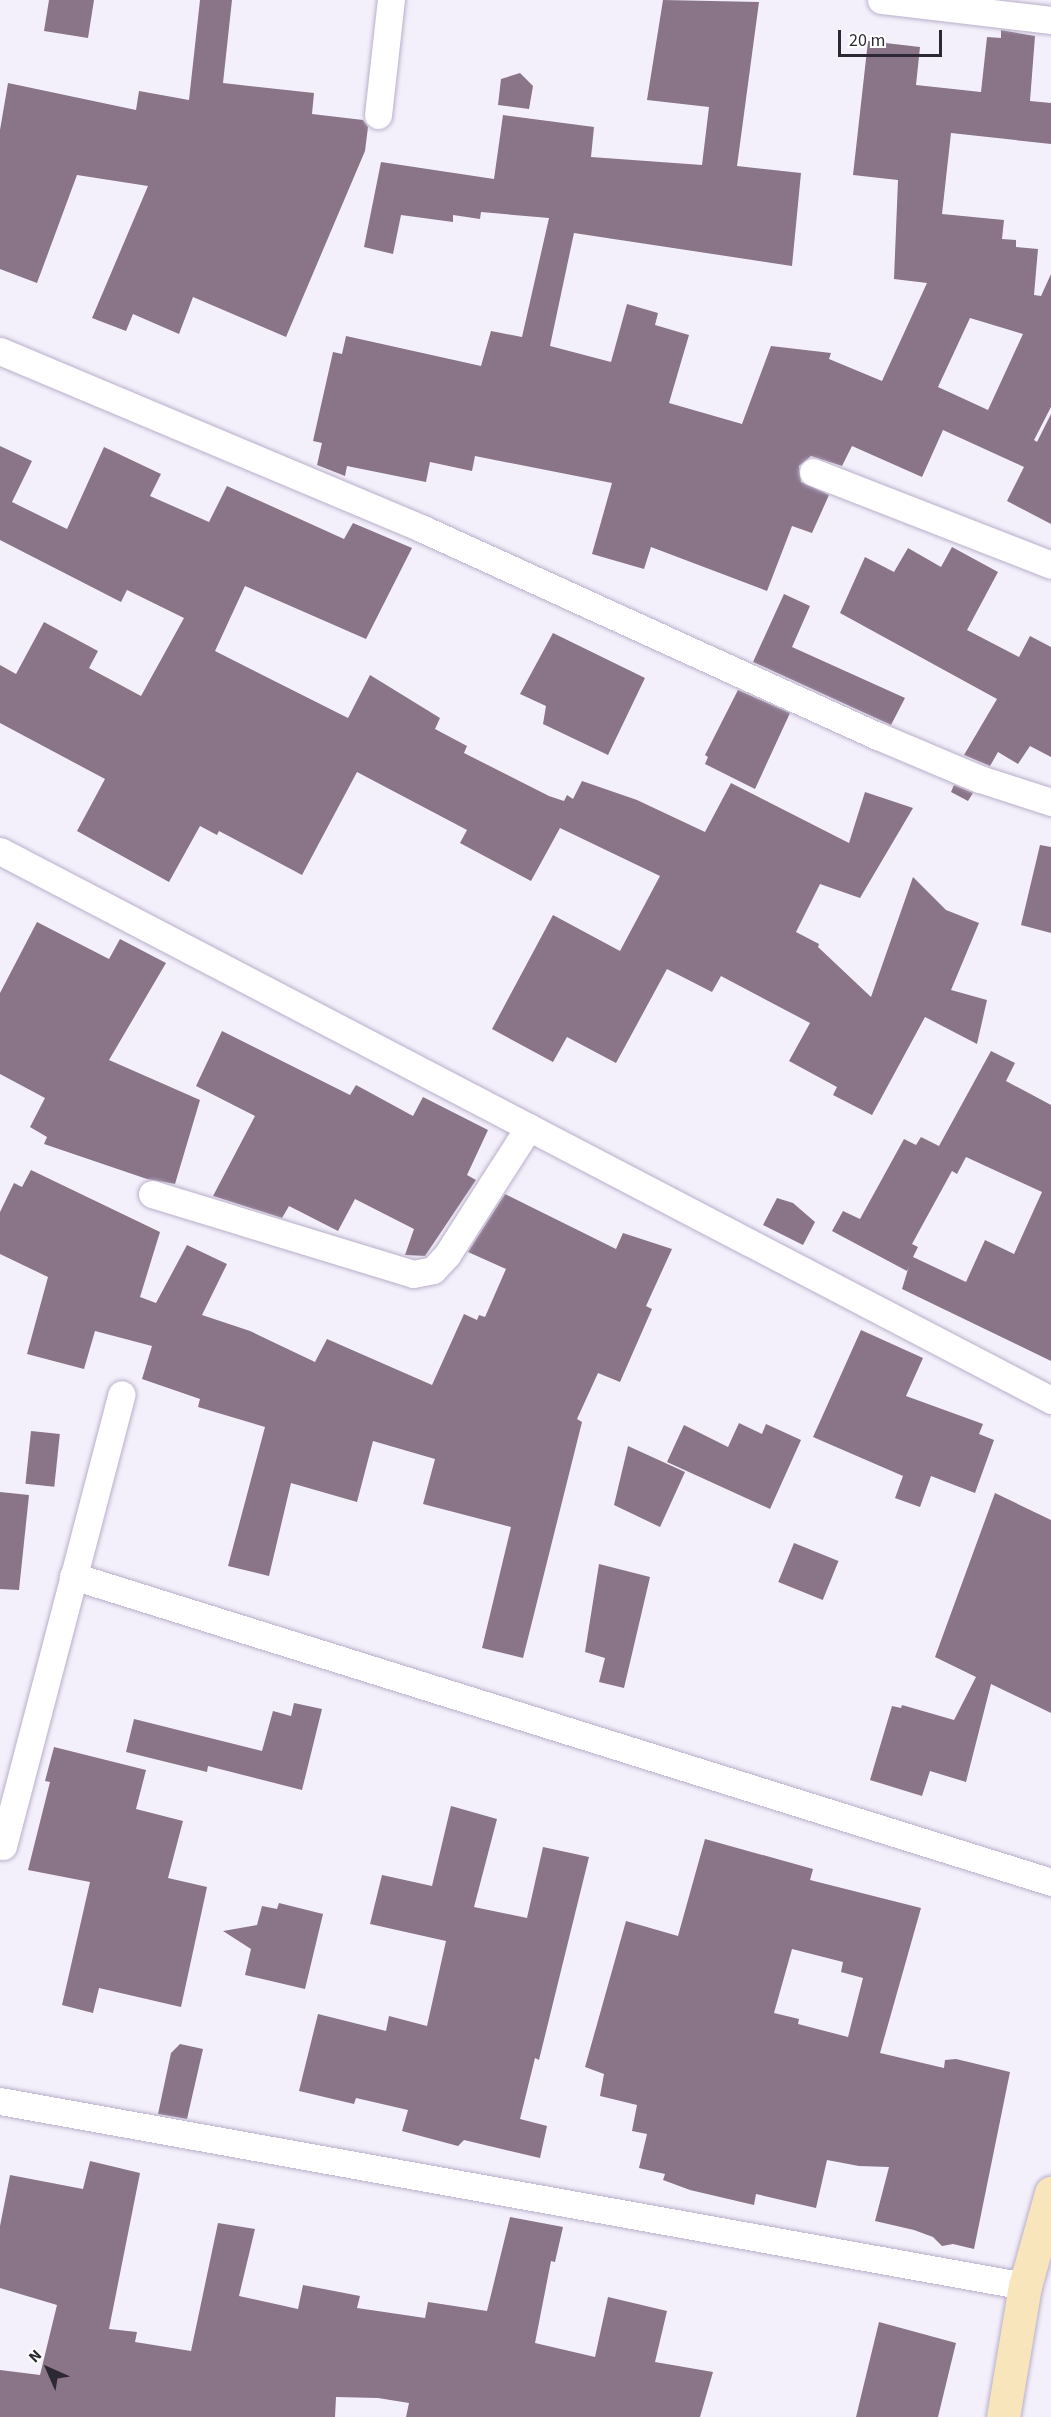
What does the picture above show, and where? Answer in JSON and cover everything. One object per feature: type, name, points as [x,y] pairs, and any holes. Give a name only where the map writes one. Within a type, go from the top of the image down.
[{"type":"street","points":[[378,115],[391,0]]},
{"type":"street","points":[[881,0],[1051,20]]},
{"type":"street","points":[[0,351],[423,529],[878,736],[980,779],[1051,802]]},
{"type":"street","points":[[813,472],[1051,565]]},
{"type":"street","points":[[0,851],[1051,1400]]},
{"type":"street","points":[[152,1194],[412,1274],[434,1269],[447,1256],[529,1127]]},
{"type":"street","points":[[3,1846],[122,1394]]},
{"type":"street","points":[[73,1576],[1051,1882]]},
{"type":"street","points":[[0,2101],[1025,2286]]},
{"type":"street","points":[[1003,2417],[1025,2286],[1051,2193]]},
{"type":"building","points":[[49,0],[94,0],[88,38],[44,31]]},
{"type":"building","points":[[200,0],[232,0],[223,83],[314,93],[312,114],[363,120],[368,127],[365,151],[286,337],[193,297],[179,334],[133,314],[126,331],[92,318],[148,186],[77,175],[37,283],[0,269],[0,130],[8,83],[136,110],[139,91],[189,100]]},
{"type":"building","points":[[663,0],[759,2],[737,166],[801,173],[792,266],[574,233],[550,346],[611,362],[627,304],[658,313],[655,325],[689,335],[669,403],[742,424],[771,346],[831,353],[829,359],[882,381],[927,283],[894,279],[898,180],[853,175],[868,41],[920,47],[916,85],[981,92],[987,37],[1001,38],[1001,30],[1035,36],[1030,101],[1051,103],[1051,144],[951,133],[942,214],[1004,220],[1002,239],[1016,240],[1016,247],[1038,249],[1034,295],[1041,296],[1051,274],[1051,407],[1034,440],[1037,442],[1051,414],[1051,524],[1007,501],[1024,467],[943,430],[922,477],[852,446],[842,466],[811,456],[799,466],[801,482],[829,495],[812,533],[792,526],[767,591],[651,547],[644,569],[592,554],[612,483],[475,456],[472,471],[430,462],[426,482],[347,466],[345,476],[317,465],[322,443],[313,441],[333,352],[342,354],[346,336],[481,366],[491,331],[522,337],[549,218],[481,212],[480,219],[453,215],[453,222],[401,215],[393,254],[364,247],[381,162],[494,179],[503,115],[594,127],[591,157],[702,165],[709,107],[647,100]],"holes":[[[970,318],[1023,334],[988,410],[938,387]]]},
{"type":"building","points":[[520,73],[533,86],[529,109],[498,105],[501,79]]},
{"type":"building","points":[[0,446],[32,461],[12,502],[67,529],[104,447],[161,474],[150,496],[209,522],[227,486],[344,539],[353,523],[412,548],[366,639],[245,586],[215,651],[348,718],[370,675],[440,718],[435,729],[467,746],[464,753],[549,796],[564,801],[567,795],[573,799],[582,781],[637,800],[705,832],[731,783],[849,843],[865,792],[913,808],[860,898],[820,884],[796,932],[819,944],[818,947],[871,997],[913,877],[946,910],[979,923],[951,990],[987,1000],[977,1044],[925,1017],[872,1115],[833,1095],[837,1087],[789,1061],[810,1023],[721,976],[712,992],[667,969],[616,1063],[567,1037],[553,1062],[492,1029],[553,915],[620,951],[660,876],[560,828],[531,881],[460,843],[467,830],[357,772],[302,875],[219,831],[217,835],[200,826],[169,882],[77,831],[105,779],[0,723],[0,665],[16,674],[44,622],[98,651],[89,668],[141,696],[184,618],[127,590],[121,602],[0,540]]},
{"type":"building","points":[[952,547],[998,572],[967,630],[1019,657],[1030,636],[1051,647],[1051,757],[1030,746],[1018,764],[998,752],[990,766],[964,755],[997,699],[840,613],[865,557],[894,572],[908,548],[941,567]]},
{"type":"building","points":[[784,594],[810,606],[792,647],[905,698],[891,725],[753,662]]},
{"type":"building","points":[[553,633],[645,678],[608,755],[543,724],[546,706],[520,694]]},
{"type":"building","points":[[738,690],[790,713],[755,789],[705,764],[708,757],[705,755]]},
{"type":"building","points":[[954,785],[973,793],[968,801],[951,792]]},
{"type":"building","points":[[1040,845],[1051,847],[1051,933],[1021,925]]},
{"type":"building","points":[[37,922],[109,959],[120,939],[166,963],[109,1060],[200,1100],[175,1184],[147,1179],[44,1144],[47,1137],[30,1127],[45,1098],[0,1074],[0,993]]},
{"type":"building","points":[[222,1031],[350,1095],[356,1085],[413,1116],[423,1097],[488,1130],[467,1175],[476,1180],[425,1256],[405,1255],[414,1229],[355,1199],[338,1231],[289,1206],[282,1218],[213,1196],[255,1116],[196,1086]]},
{"type":"building","points":[[991,1051],[1015,1063],[1006,1081],[1051,1105],[1051,1361],[902,1289],[909,1266],[907,1271],[832,1231],[843,1211],[860,1219],[904,1139],[916,1145],[921,1137],[939,1146]],"holes":[[[966,1157],[1042,1192],[1014,1254],[985,1240],[966,1282],[913,1257],[918,1247],[912,1244],[952,1171],[957,1174]]]},
{"type":"building","points":[[31,1170],[160,1232],[140,1297],[156,1303],[187,1245],[227,1264],[202,1315],[250,1331],[315,1362],[327,1339],[432,1385],[464,1314],[477,1320],[479,1315],[485,1317],[506,1269],[468,1252],[505,1194],[616,1249],[623,1233],[672,1249],[646,1306],[652,1309],[620,1382],[598,1373],[577,1419],[582,1422],[523,1658],[482,1648],[511,1527],[423,1504],[435,1459],[373,1441],[357,1502],[291,1483],[269,1576],[228,1566],[265,1427],[198,1407],[200,1399],[142,1379],[152,1346],[95,1331],[84,1369],[27,1354],[48,1277],[0,1254],[0,1212],[14,1183],[22,1187]]},
{"type":"building","points":[[777,1198],[793,1203],[815,1222],[803,1245],[763,1225]]},
{"type":"building","points":[[861,1330],[923,1358],[906,1396],[983,1424],[979,1434],[994,1440],[975,1493],[931,1476],[920,1507],[895,1498],[903,1476],[813,1437]]},
{"type":"building","points":[[739,1423],[762,1434],[766,1424],[801,1440],[770,1509],[667,1462],[684,1425],[728,1447]]},
{"type":"building","points":[[31,1431],[60,1434],[54,1487],[25,1484]]},
{"type":"building","points":[[628,1446],[685,1472],[660,1527],[614,1505]]},
{"type":"building","points":[[0,1492],[29,1495],[19,1590],[0,1589]]},
{"type":"building","points":[[995,1493],[1051,1520],[1051,1713],[991,1684],[966,1782],[930,1771],[922,1796],[870,1780],[892,1706],[901,1708],[902,1705],[954,1720],[976,1677],[935,1657]]},
{"type":"building","points":[[794,1543],[839,1561],[823,1600],[778,1582]]},
{"type":"building","points":[[599,1564],[650,1577],[624,1688],[599,1682],[605,1658],[585,1652]]},
{"type":"building","points":[[294,1703],[322,1709],[302,1790],[208,1766],[207,1772],[126,1752],[134,1719],[262,1751],[273,1711],[291,1716]]},
{"type":"building","points":[[54,1747],[146,1770],[136,1809],[183,1821],[168,1878],[207,1887],[181,2007],[99,1988],[93,2013],[62,2005],[90,1882],[28,1870],[50,1782],[45,1781]]},
{"type":"building","points":[[451,1806],[497,1819],[474,1907],[527,1918],[543,1847],[589,1857],[539,2060],[535,2058],[520,2119],[547,2126],[540,2158],[464,2140],[458,2146],[402,2131],[408,2110],[356,2098],[354,2104],[299,2091],[318,2014],[386,2031],[389,2016],[427,2026],[446,1941],[370,1924],[382,1875],[432,1886]]},
{"type":"building","points":[[705,1839],[813,1869],[810,1880],[921,1908],[880,2053],[944,2068],[945,2060],[956,2059],[1010,2072],[974,2249],[953,2244],[942,2246],[933,2237],[875,2221],[889,2167],[859,2166],[827,2160],[816,2208],[756,2194],[754,2205],[690,2190],[663,2180],[665,2174],[639,2168],[647,2134],[632,2131],[637,2105],[600,2096],[604,2074],[585,2067],[626,1921],[678,1936]],"holes":[[[792,1949],[843,1962],[841,1972],[863,1978],[848,2037],[798,2024],[799,2019],[774,2013]]]},
{"type":"building","points":[[279,1903],[323,1914],[305,1989],[245,1975],[251,1949],[223,1931],[257,1925],[262,1906],[277,1909]]},
{"type":"building","points":[[180,2044],[203,2049],[187,2119],[158,2114],[171,2053]]},
{"type":"building","points":[[90,2161],[140,2173],[109,2329],[137,2332],[135,2342],[191,2351],[218,2223],[255,2229],[239,2296],[298,2309],[303,2285],[360,2296],[357,2308],[425,2318],[428,2302],[487,2311],[510,2217],[563,2227],[555,2262],[551,2261],[535,2343],[595,2357],[608,2297],[667,2311],[655,2362],[713,2372],[700,2417],[406,2417],[409,2403],[378,2398],[336,2397],[335,2417],[0,2417],[0,2370],[40,2375],[57,2305],[0,2288],[0,2226],[10,2175],[83,2189]]},
{"type":"building","points":[[879,2322],[956,2343],[938,2417],[856,2417]]}]
